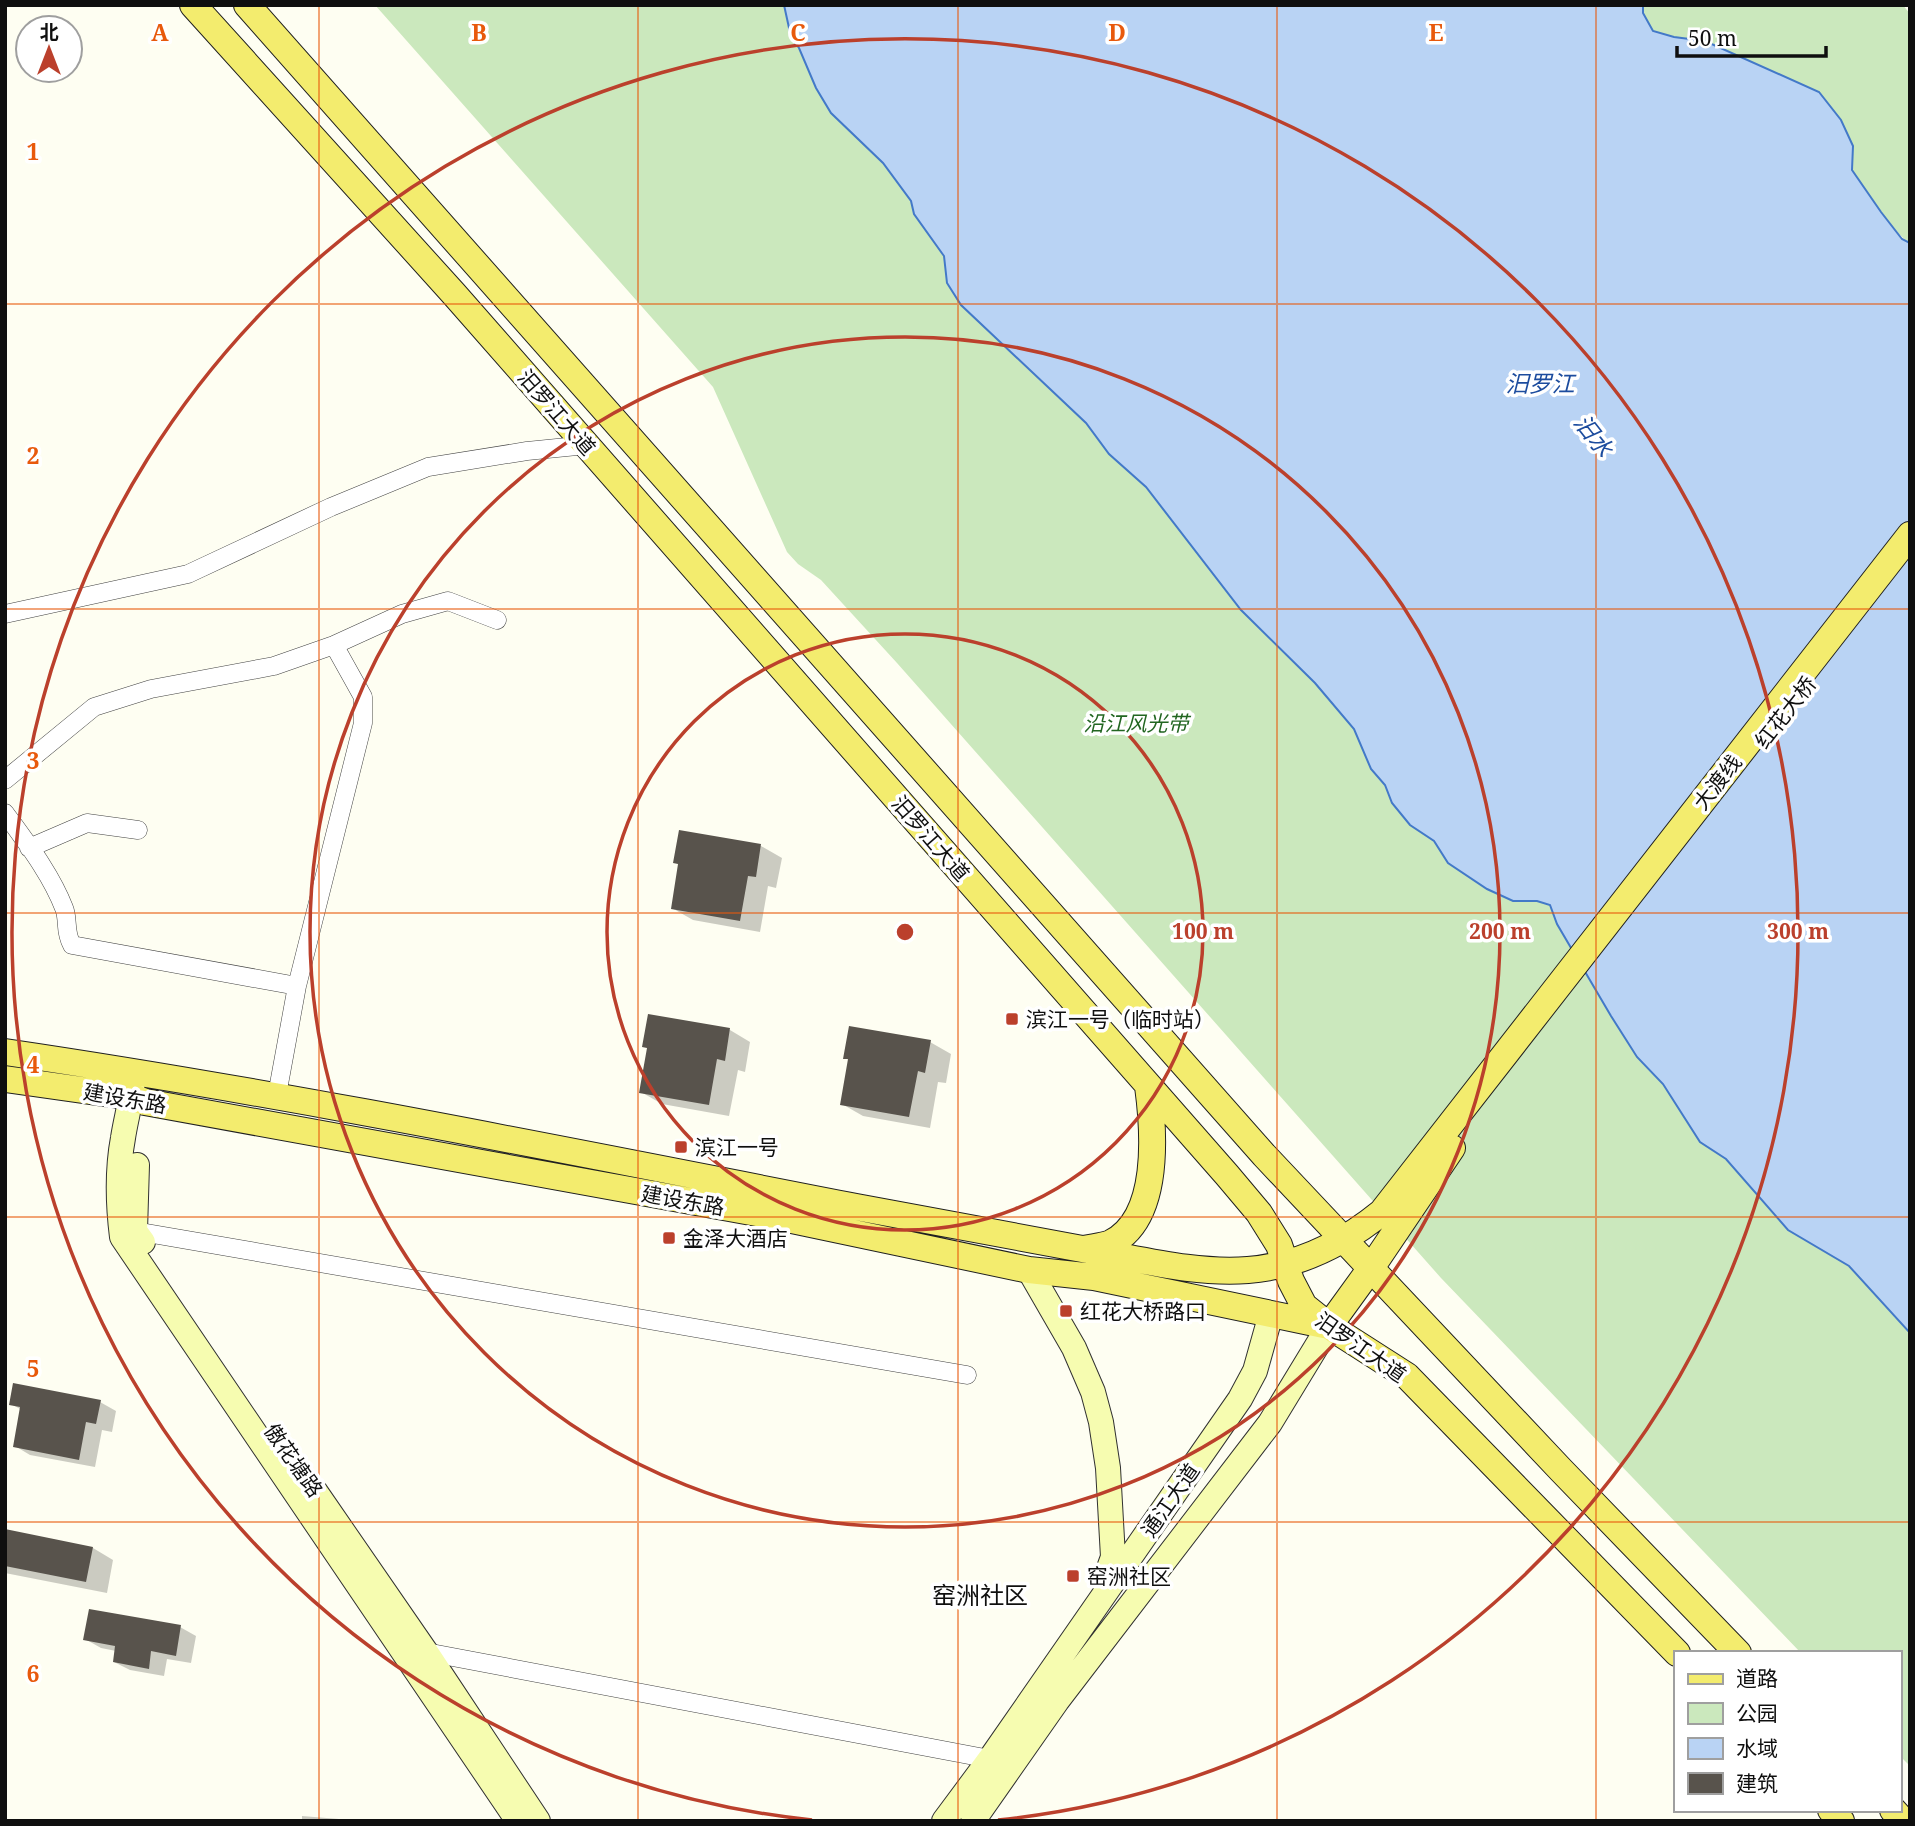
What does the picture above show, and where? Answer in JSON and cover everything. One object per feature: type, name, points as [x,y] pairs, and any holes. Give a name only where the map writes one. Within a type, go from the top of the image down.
[{"type":"main road","name":"汨罗江大道","points":[[193,5],[454,294],[1259,1213],[1279,1245],[1298,1297],[1304,1306],[1329,1326],[1407,1377],[1675,1651]]},
{"type":"main road","name":"汨罗江大道","points":[[247,5],[1254,1144],[1561,1470],[1736,1651]]},
{"type":"main road","name":"大渡线","points":[[1526,1032],[1910,535]]},
{"type":"main road","name":"红花大桥","points":[[1526,1032],[1910,554]]},
{"type":"main road","name":"建设东路","points":[[5,1052],[278,1096],[1083,1249],[1209,1270],[1249,1270],[1286,1264],[1316,1253],[1364,1227],[1382,1212],[1526,1032]]},
{"type":"main road","points":[[1329,1326],[1371,1268],[1526,1032]]},
{"type":"main road","name":"建设东路","points":[[5,1079],[139,1100],[773,1216],[1029,1270],[1094,1277],[1329,1326]]},
{"type":"main road","points":[[1083,1249],[1111,1242],[1129,1228],[1140,1211],[1148,1186],[1153,1138],[1148,1086]]},
{"type":"main road","name":"通江大道","points":[[1271,1314],[1275,1286],[1286,1264]]},
{"type":"street","points":[[5,614],[188,574],[331,507],[428,467],[527,451],[587,445]]},
{"type":"street","points":[[5,780],[94,707],[151,688],[274,666],[334,645],[401,614],[448,601],[497,620]]},
{"type":"street","points":[[278,1096],[297,986],[363,723],[363,697],[334,645]]},
{"type":"street","points":[[5,813],[65,910],[65,927],[72,945],[297,986]]},
{"type":"street","points":[[29,848],[87,823],[138,830]]},
{"type":"street","points":[[142,1073],[135,1231],[967,1376]]},
{"type":"street","points":[[139,1100],[122,1140],[118,1208],[122,1237],[518,1821]]},
{"type":"street","name":"傲花塘路","points":[[135,1231],[426,1651],[538,1821]]},
{"type":"street","points":[[1029,1270],[1074,1348],[1093,1392],[1101,1422],[1108,1468],[1113,1557],[1095,1607]]},
{"type":"street","name":"通江大道","points":[[972,1821],[999,1765],[1095,1607],[1240,1399],[1255,1371],[1271,1314]]},
{"type":"street","name":"通江大道","points":[[944,1821],[1057,1701],[1270,1423],[1329,1326]]},
{"type":"street","points":[[426,1651],[999,1765]]},
{"type":"green space","name":"沿江风光带","points":[[375,5],[784,5],[790,36],[799,48],[816,88],[841,124],[858,136],[883,163],[911,201],[914,214],[944,256],[947,283],[1086,423],[1109,454],[1146,487],[1241,610],[1315,683],[1354,729],[1371,769],[1385,785],[1392,803],[1410,825],[1434,841],[1448,863],[1513,901],[1537,901],[1550,905],[1557,924],[1611,1016],[1637,1057],[1663,1084],[1700,1142],[1726,1159],[1788,1230],[1849,1266],[1910,1333],[1910,1766],[1901,1757],[1901,1651],[1799,1651],[1441,1278],[897,663],[821,580],[798,564],[787,552],[713,387]]},
{"type":"green space","points":[[1643,5],[1903,5],[1910,14],[1910,243],[1887,220],[1855,176],[1852,169],[1853,146],[1705,41],[1653,31],[1643,13]]},
{"type":"water","name":"汨罗江","points":[[784,5],[1643,5],[1643,13],[1653,31],[1705,41],[1819,92],[1841,120],[1853,146],[1852,170],[1902,239],[1910,243],[1910,1333],[1849,1266],[1788,1230],[1726,1159],[1700,1142],[1663,1084],[1637,1057],[1611,1016],[1557,924],[1550,905],[1537,901],[1513,901],[1487,889],[1448,863],[1434,841],[1410,825],[1392,803],[1385,785],[1371,769],[1354,729],[1315,683],[1241,610],[1146,487],[1109,454],[1086,423],[961,305],[947,283],[944,256],[914,214],[911,201],[883,163],[831,113],[816,88],[799,48],[791,37]]},
{"type":"building","points":[[679,830],[761,844],[756,877],[748,876],[740,921],[671,909],[678,864],[673,863]]},
{"type":"building","points":[[648,1014],[730,1028],[725,1061],[717,1059],[709,1105],[639,1093],[647,1048],[642,1047]]},
{"type":"building","points":[[849,1026],[931,1040],[925,1073],[918,1071],[909,1117],[840,1105],[848,1059],[843,1059]]},
{"type":"building","points":[[13,1383],[101,1400],[96,1424],[86,1422],[79,1460],[13,1447],[20,1407],[9,1405]]},
{"type":"building","points":[[5,1529],[93,1547],[86,1582],[5,1566]]},
{"type":"building","points":[[89,1609],[181,1625],[176,1656],[151,1651],[149,1669],[113,1662],[115,1646],[83,1640]]},
{"type":"place","name":"滨江一号（临时站）","points":[[1012,1019]]},
{"type":"place","name":"滨江一号","points":[[681,1147]]},
{"type":"place","name":"金泽大酒店","points":[[669,1238]]},
{"type":"place","name":"红花大桥路口","points":[[1066,1311]]},
{"type":"place","name":"窑洲社区","points":[[1073,1576]]},
{"type":"district","name":"窑洲社区","points":[[980,1594]]},
{"type":"water label","name":"汨水","points":[[1594,435]]}]
